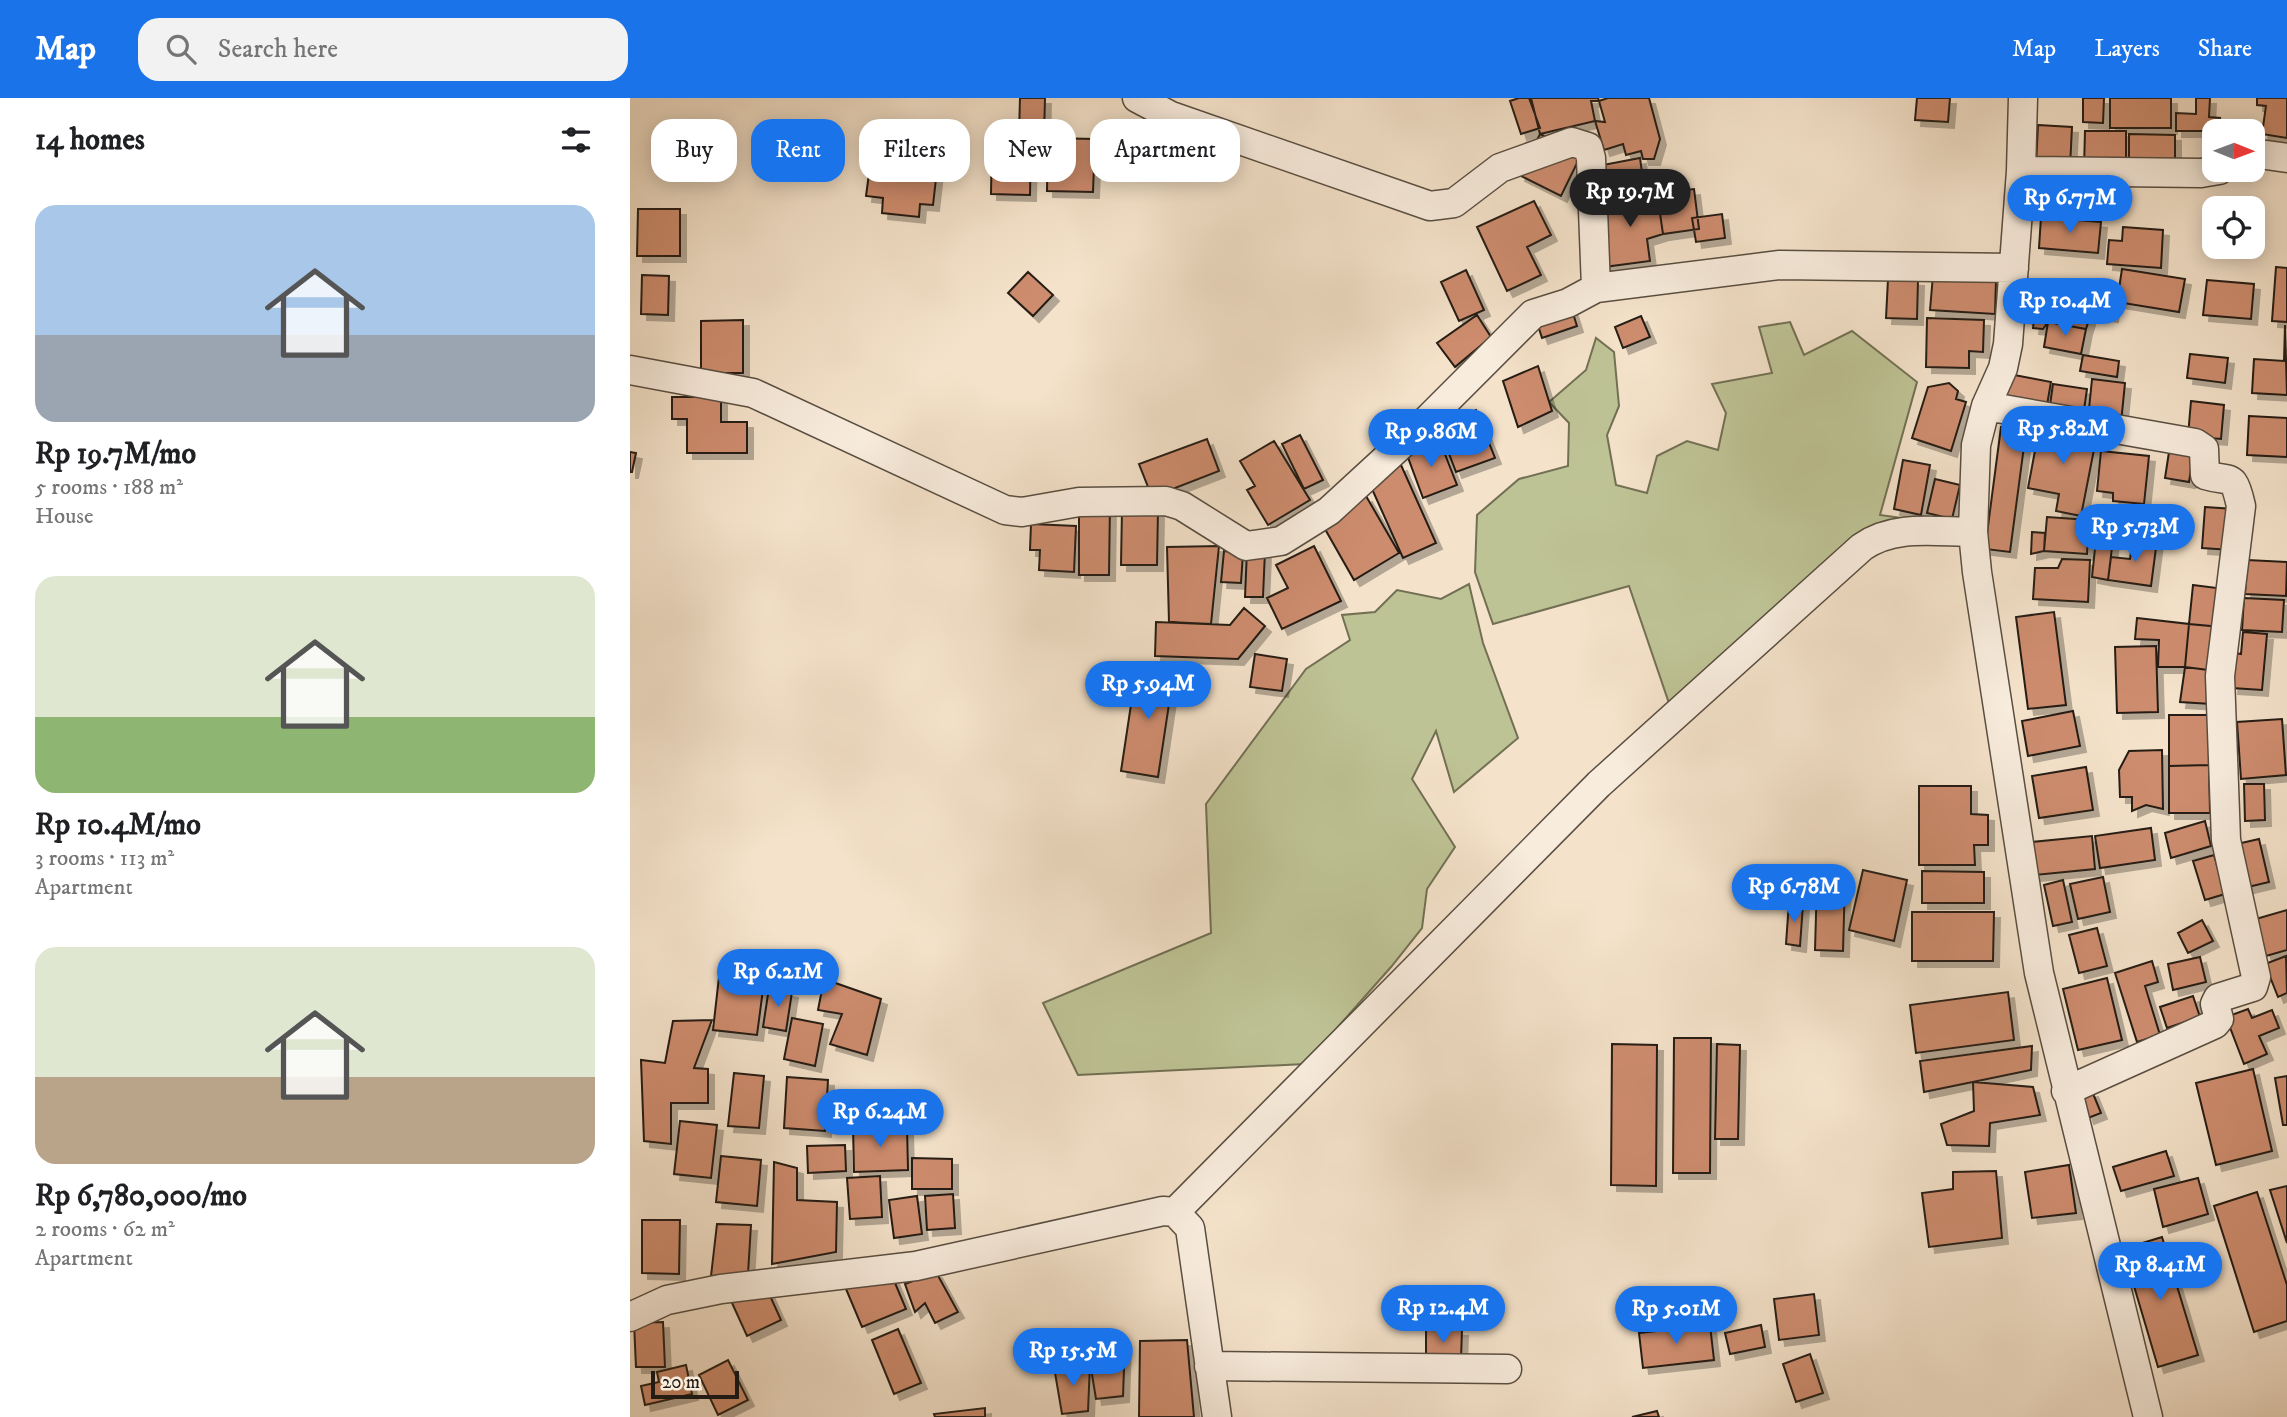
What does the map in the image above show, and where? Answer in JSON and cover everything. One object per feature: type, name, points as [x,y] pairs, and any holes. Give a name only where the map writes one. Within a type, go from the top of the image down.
[{"type":"street","points":[[1137,98],[1171,116],[1436,206],[1459,200],[1500,168],[1572,142],[1582,143],[1588,147],[1591,158],[1596,288]]},
{"type":"street","points":[[2023,98],[2021,172],[2006,356],[1986,406],[1976,445],[1973,532],[2017,844],[2039,973],[2148,1417]]},
{"type":"street","points":[[2265,155],[2287,158]]},
{"type":"street","points":[[2021,172],[2202,173]]},
{"type":"street","points":[[630,370],[754,393],[1005,510],[1022,512],[1079,502],[1166,501],[1182,506],[1246,546],[1281,541],[1329,511],[1415,432],[1533,314],[1568,303],[1596,288],[1780,265],[2014,268]]},
{"type":"street","points":[[1986,406],[2195,443],[2204,449],[2205,475],[2228,478],[2235,484],[2241,506],[2220,676],[2226,840],[2256,977],[2253,987],[2218,998],[2215,1004],[2219,1019],[2215,1024],[2066,1091]]},
{"type":"street","points":[[1175,1212],[1599,784],[1862,547],[1894,533],[1973,532]]},
{"type":"street","points":[[630,1317],[667,1300],[721,1289],[916,1266],[1163,1211],[1175,1212],[1190,1228],[1217,1417]]},
{"type":"street","points":[[1209,1366],[1507,1370]]},
{"type":"green space","points":[[1790,322],[1804,355],[1852,331],[1917,382],[1880,515],[1908,519],[1670,706],[1629,586],[1493,624],[1475,572],[1477,515],[1519,479],[1568,466],[1569,423],[1549,402],[1586,370],[1596,338],[1614,352],[1619,406],[1607,435],[1616,485],[1647,493],[1657,456],[1687,441],[1718,450],[1726,413],[1712,384],[1772,373],[1759,327]]},
{"type":"green space","points":[[1469,584],[1483,643],[1518,738],[1454,792],[1436,731],[1412,779],[1455,847],[1427,889],[1422,928],[1391,967],[1305,1064],[1078,1075],[1043,1003],[1211,933],[1206,804],[1306,669],[1350,640],[1342,615],[1375,612],[1397,590],[1441,599]]},
{"type":"building","points":[[1020,98],[1045,98],[1044,119],[1019,119]]},
{"type":"building","points":[[1529,98],[1540,128],[1521,134],[1510,101]]},
{"type":"building","points":[[1531,98],[1598,98],[1599,101],[1591,101],[1595,121],[1540,134]]},
{"type":"building","points":[[1608,98],[1649,98],[1660,139],[1654,159],[1643,159],[1641,151],[1626,155],[1623,144],[1604,150],[1595,121],[1605,122],[1599,101]]},
{"type":"building","points":[[1917,98],[1950,98],[1948,122],[1915,120]]},
{"type":"building","points":[[2083,98],[2104,98],[2103,123],[2083,122]]},
{"type":"building","points":[[2110,98],[2171,98],[2171,128],[2110,128]]},
{"type":"building","points":[[2196,98],[2210,98],[2209,117],[2220,118],[2202,119],[2202,131],[2176,131],[2176,113],[2196,114]]},
{"type":"building","points":[[2257,98],[2287,98],[2287,138],[2265,134],[2266,106],[2257,105]]},
{"type":"building","points":[[2038,125],[2072,127],[2070,167],[2036,165]]},
{"type":"building","points":[[2085,131],[2126,131],[2126,168],[2084,168]]},
{"type":"building","points":[[1540,134],[1581,155],[1561,196],[1519,175]]},
{"type":"building","points":[[2129,134],[2175,135],[2175,166],[2129,166]]},
{"type":"building","points":[[1076,139],[1090,139],[1090,182],[1093,182],[1093,192],[1047,191],[1047,182],[1076,182]]},
{"type":"building","points":[[1640,158],[1644,187],[1608,194],[1603,165]]},
{"type":"building","points":[[868,182],[936,182],[933,205],[920,204],[919,217],[882,213],[883,198],[866,196]]},
{"type":"building","points":[[991,182],[1030,182],[1030,195],[991,194]]},
{"type":"building","points":[[1694,189],[1699,229],[1663,234],[1657,193]]},
{"type":"building","points":[[1657,193],[1663,234],[1647,239],[1650,261],[1604,267],[1600,226],[1608,225],[1605,198]]},
{"type":"building","points":[[1534,201],[1551,235],[1527,247],[1541,275],[1507,291],[1477,227]]},
{"type":"building","points":[[638,209],[680,209],[680,256],[637,256]]},
{"type":"building","points":[[1722,214],[1725,238],[1696,242],[1692,218]]},
{"type":"building","points":[[2041,217],[2101,222],[2098,253],[2039,248]]},
{"type":"building","points":[[2123,227],[2163,230],[2161,268],[2107,264],[2109,240],[2122,241]]},
{"type":"building","points":[[2276,267],[2287,268],[2287,322],[2272,321]]},
{"type":"building","points":[[2122,269],[2185,279],[2179,312],[2117,302]]},
{"type":"building","points":[[1466,270],[1484,310],[1459,321],[1441,282]]},
{"type":"building","points":[[1028,272],[1053,295],[1033,316],[1008,293]]},
{"type":"building","points":[[642,275],[669,276],[668,315],[641,314]]},
{"type":"building","points":[[1933,275],[1996,279],[1995,314],[1930,310]]},
{"type":"building","points":[[1888,279],[1918,280],[1917,319],[1886,318]]},
{"type":"building","points":[[2207,280],[2254,284],[2251,319],[2203,315]]},
{"type":"building","points":[[2030,284],[2115,296],[2112,316],[2091,313],[2086,329],[2048,322],[2043,329],[2033,328],[2034,320],[2026,318]]},
{"type":"building","points":[[1570,304],[1577,326],[1542,338],[1535,316]]},
{"type":"building","points":[[1477,315],[1491,337],[1455,367],[1437,343]]},
{"type":"building","points":[[1641,316],[1650,337],[1623,348],[1615,327]]},
{"type":"building","points":[[1927,318],[1984,320],[1983,352],[1969,351],[1969,368],[1926,367]]},
{"type":"building","points":[[743,320],[743,373],[701,373],[701,321]]},
{"type":"building","points":[[2048,322],[2086,329],[2081,354],[2044,347]]},
{"type":"building","points":[[2285,325],[2287,395],[2252,393],[2254,359],[2284,361]]},
{"type":"building","points":[[2190,354],[2228,358],[2225,383],[2187,378]]},
{"type":"building","points":[[2083,355],[2119,361],[2117,377],[2080,371]]},
{"type":"building","points":[[1538,366],[1552,411],[1518,427],[1503,381]]},
{"type":"building","points":[[2009,374],[2051,382],[2047,405],[2005,398]]},
{"type":"building","points":[[2092,379],[2125,383],[2121,423],[2088,419]]},
{"type":"building","points":[[1949,383],[1958,391],[1956,399],[1966,402],[1951,451],[1912,438],[1928,387]]},
{"type":"building","points":[[2053,384],[2087,389],[2084,410],[2050,405]]},
{"type":"building","points":[[672,397],[721,397],[721,422],[747,422],[747,453],[687,453],[687,419],[672,419]]},
{"type":"building","points":[[2191,401],[2224,405],[2221,439],[2188,436]]},
{"type":"building","points":[[1476,410],[1495,458],[1456,472],[1438,425]]},
{"type":"building","points":[[2249,416],[2287,418],[2287,457],[2247,455]]},
{"type":"building","points":[[2040,424],[2097,434],[2081,516],[2056,511],[2059,494],[2028,488]]},
{"type":"building","points":[[2001,427],[2026,431],[2010,552],[1985,549]]},
{"type":"building","points":[[1300,435],[1323,480],[1304,489],[1282,444]]},
{"type":"building","points":[[1207,439],[1219,471],[1152,497],[1139,464]]},
{"type":"building","points":[[1439,439],[1457,485],[1423,498],[1406,452]]},
{"type":"building","points":[[1274,441],[1310,500],[1268,525],[1247,490],[1255,486],[1240,461]]},
{"type":"building","points":[[2101,451],[2149,456],[2144,504],[2113,501],[2113,493],[2097,491]]},
{"type":"building","points":[[630,452],[636,453],[632,472],[630,472]]},
{"type":"building","points":[[2169,452],[2193,456],[2189,482],[2165,478]]},
{"type":"building","points":[[1903,460],[1930,465],[1921,515],[1894,509]]},
{"type":"building","points":[[1401,465],[1436,543],[1403,558],[1368,480]]},
{"type":"building","points":[[1935,479],[1960,485],[1952,519],[1927,513]]},
{"type":"building","points":[[1366,496],[1399,553],[1354,580],[1321,522]]},
{"type":"building","points":[[1079,503],[1110,504],[1109,575],[1079,575]]},
{"type":"building","points":[[2205,507],[2234,509],[2231,550],[2202,548]]},
{"type":"building","points":[[1122,509],[1158,510],[1157,565],[1121,565]]},
{"type":"building","points":[[2047,517],[2089,520],[2087,554],[2044,551]]},
{"type":"building","points":[[1031,524],[1076,526],[1074,572],[1039,570],[1040,550],[1030,550]]},
{"type":"building","points":[[2097,530],[2114,531],[2108,580],[2092,577]]},
{"type":"building","points":[[2032,532],[2045,533],[2044,551],[2031,554]]},
{"type":"building","points":[[2133,537],[2157,540],[2151,586],[2108,580],[2111,557],[2130,559]]},
{"type":"building","points":[[1219,546],[1211,624],[1169,622],[1167,547]]},
{"type":"building","points":[[1314,546],[1341,601],[1282,629],[1267,598],[1288,588],[1276,565]]},
{"type":"building","points":[[1247,550],[1265,551],[1263,597],[1245,597]]},
{"type":"building","points":[[1224,551],[1243,553],[1241,583],[1221,582]]},
{"type":"building","points":[[2062,559],[2090,560],[2088,602],[2033,599],[2035,568],[2058,568]]},
{"type":"building","points":[[2247,560],[2287,562],[2286,596],[2245,594]]},
{"type":"building","points":[[2193,585],[2225,589],[2221,627],[2189,624]]},
{"type":"building","points":[[2244,598],[2284,600],[2282,632],[2242,630]]},
{"type":"building","points":[[1244,608],[1265,626],[1238,659],[1155,656],[1156,622],[1230,625]]},
{"type":"building","points":[[2054,612],[2066,705],[2028,709],[2016,617]]},
{"type":"building","points":[[2137,618],[2189,624],[2185,667],[2158,667],[2159,640],[2135,639]]},
{"type":"building","points":[[2189,624],[2221,627],[2216,671],[2185,667]]},
{"type":"building","points":[[2243,632],[2267,634],[2262,690],[2232,688],[2235,653],[2241,654]]},
{"type":"building","points":[[2156,646],[2158,712],[2117,713],[2115,647]]},
{"type":"building","points":[[1255,654],[1287,659],[1282,691],[1250,687]]},
{"type":"building","points":[[1137,665],[1174,671],[1158,777],[1121,771]]},
{"type":"building","points":[[2185,667],[2216,671],[2211,704],[2180,702]]},
{"type":"building","points":[[2073,711],[2080,746],[2028,756],[2022,721]]},
{"type":"building","points":[[2169,715],[2209,715],[2209,765],[2169,766]]},
{"type":"building","points":[[2282,719],[2286,775],[2241,779],[2237,722]]},
{"type":"building","points":[[2162,750],[2163,809],[2146,805],[2132,811],[2132,797],[2120,797],[2119,770],[2129,751]]},
{"type":"building","points":[[2209,765],[2210,813],[2169,813],[2169,766]]},
{"type":"building","points":[[2086,767],[2093,810],[2039,818],[2032,776]]},
{"type":"building","points":[[2244,784],[2264,784],[2265,820],[2245,821]]},
{"type":"building","points":[[1919,786],[1971,786],[1971,814],[1988,815],[1988,845],[1974,845],[1975,865],[1919,865]]},
{"type":"building","points":[[2205,821],[2211,846],[2171,858],[2165,833]]},
{"type":"building","points":[[2151,828],[2155,860],[2100,868],[2095,836]]},
{"type":"building","points":[[2092,836],[2095,869],[2035,875],[2032,842]]},
{"type":"building","points":[[2259,839],[2269,882],[2248,887],[2237,844]]},
{"type":"building","points":[[2214,855],[2225,894],[2205,900],[2193,861]]},
{"type":"building","points":[[1863,870],[1907,880],[1894,941],[1849,930]]},
{"type":"building","points":[[1922,871],[1984,872],[1984,903],[1922,903]]},
{"type":"building","points":[[2103,877],[2110,912],[2078,919],[2070,884]]},
{"type":"building","points":[[1817,880],[1845,880],[1843,951],[1815,950]]},
{"type":"building","points":[[2063,880],[2072,922],[2053,926],[2044,885]]},
{"type":"building","points":[[1789,902],[1803,904],[1800,946],[1786,944]]},
{"type":"building","points":[[2287,910],[2287,950],[2266,956],[2256,919]]},
{"type":"building","points":[[1912,912],[1994,912],[1993,961],[1912,961]]},
{"type":"building","points":[[2202,920],[2213,941],[2188,953],[2178,933]]},
{"type":"building","points":[[2097,928],[2107,966],[2079,973],[2069,935]]},
{"type":"building","points":[[2286,956],[2287,993],[2278,997],[2265,964]]},
{"type":"building","points":[[2200,957],[2206,982],[2173,990],[2168,964]]},
{"type":"building","points":[[2152,961],[2158,982],[2145,986],[2160,1035],[2137,1042],[2115,973]]},
{"type":"building","points":[[720,968],[765,974],[757,1035],[713,1030]]},
{"type":"building","points":[[2107,978],[2122,1040],[2078,1050],[2063,989]]},
{"type":"building","points":[[824,979],[881,999],[867,1055],[830,1044],[842,1014],[818,1010]]},
{"type":"building","points":[[769,988],[792,992],[786,1031],[763,1027]]},
{"type":"building","points":[[2008,992],[2014,1040],[1916,1053],[1910,1005]]},
{"type":"building","points":[[2193,996],[2200,1017],[2167,1028],[2160,1007]]},
{"type":"building","points":[[2248,1009],[2252,1018],[2272,1010],[2279,1028],[2259,1036],[2267,1054],[2244,1064],[2226,1017]]},
{"type":"building","points":[[792,1018],[823,1024],[815,1066],[784,1059]]},
{"type":"building","points":[[712,1020],[694,1068],[708,1069],[708,1103],[671,1103],[671,1144],[644,1141],[641,1060],[665,1063],[673,1021]]},
{"type":"building","points":[[1674,1038],[1711,1038],[1710,1173],[1673,1173]]},
{"type":"building","points":[[1612,1044],[1657,1045],[1656,1186],[1611,1185]]},
{"type":"building","points":[[1717,1044],[1740,1045],[1738,1139],[1715,1139]]},
{"type":"building","points":[[2032,1046],[2031,1070],[1924,1092],[1920,1061]]},
{"type":"building","points":[[2253,1069],[2272,1151],[2216,1165],[2196,1083]]},
{"type":"building","points":[[734,1073],[764,1076],[759,1128],[728,1126]]},
{"type":"building","points":[[2287,1076],[2287,1125],[2283,1125],[2275,1078]]},
{"type":"building","points":[[787,1077],[828,1080],[825,1131],[784,1128]]},
{"type":"building","points":[[1973,1082],[2033,1087],[2040,1115],[1990,1123],[1989,1146],[1947,1145],[1941,1124],[1974,1111]]},
{"type":"building","points":[[2092,1091],[2101,1113],[2088,1118],[2080,1095]]},
{"type":"building","points":[[680,1121],[717,1125],[711,1178],[674,1174]]},
{"type":"building","points":[[907,1126],[908,1170],[854,1172],[853,1127]]},
{"type":"building","points":[[845,1145],[846,1171],[808,1173],[807,1146]]},
{"type":"building","points":[[2166,1151],[2174,1176],[2121,1191],[2113,1167]]},
{"type":"building","points":[[721,1156],[761,1160],[757,1206],[716,1202]]},
{"type":"building","points":[[912,1158],[952,1159],[952,1189],[912,1189]]},
{"type":"building","points":[[774,1162],[797,1168],[797,1200],[837,1202],[836,1252],[772,1264]]},
{"type":"building","points":[[2069,1165],[2076,1213],[2032,1218],[2025,1172]]},
{"type":"building","points":[[1996,1171],[2002,1238],[1929,1247],[1922,1193],[1953,1189],[1953,1172]]},
{"type":"building","points":[[880,1176],[882,1217],[850,1219],[847,1178]]},
{"type":"building","points":[[2198,1178],[2208,1214],[2163,1227],[2154,1189]]},
{"type":"building","points":[[2287,1186],[2287,1243],[2270,1190]]},
{"type":"building","points":[[2257,1192],[2287,1285],[2287,1321],[2254,1332],[2214,1206]]},
{"type":"building","points":[[953,1194],[955,1228],[927,1230],[925,1196]]},
{"type":"building","points":[[917,1196],[922,1234],[894,1238],[889,1200]]},
{"type":"building","points":[[642,1220],[680,1220],[679,1274],[642,1273]]},
{"type":"building","points":[[717,1224],[751,1225],[748,1274],[711,1276]]},
{"type":"building","points":[[2162,1237],[2198,1355],[2158,1367],[2123,1249]]},
{"type":"building","points":[[890,1271],[906,1309],[862,1327],[846,1289]]},
{"type":"building","points":[[936,1272],[958,1312],[935,1323],[925,1303],[915,1312],[905,1284]]},
{"type":"building","points":[[766,1287],[781,1320],[747,1336],[732,1303]]},
{"type":"building","points":[[1814,1294],[1819,1335],[1779,1340],[1774,1299]]},
{"type":"building","points":[[663,1322],[665,1367],[636,1367],[634,1323]]},
{"type":"building","points":[[1710,1325],[1714,1360],[1643,1368],[1639,1333]]},
{"type":"building","points":[[1761,1325],[1765,1347],[1730,1354],[1725,1333]]},
{"type":"building","points":[[898,1329],[921,1383],[894,1394],[872,1340]]},
{"type":"building","points":[[1426,1329],[1462,1330],[1461,1359],[1426,1361]]},
{"type":"building","points":[[1187,1340],[1194,1417],[1139,1417],[1140,1341]]},
{"type":"building","points":[[1125,1341],[1123,1396],[1096,1399],[1088,1350]]},
{"type":"building","points":[[1810,1354],[1823,1393],[1796,1402],[1783,1364]]},
{"type":"building","points":[[728,1360],[748,1400],[718,1415],[699,1375]]},
{"type":"building","points":[[1090,1364],[1088,1411],[1062,1414],[1054,1367]]},
{"type":"building","points":[[686,1365],[692,1394],[645,1405],[641,1386],[659,1382],[657,1372]]},
{"type":"building","points":[[985,1408],[985,1417],[935,1417],[934,1414]]},
{"type":"building","points":[[1657,1411],[1659,1417],[1632,1417]]}]
